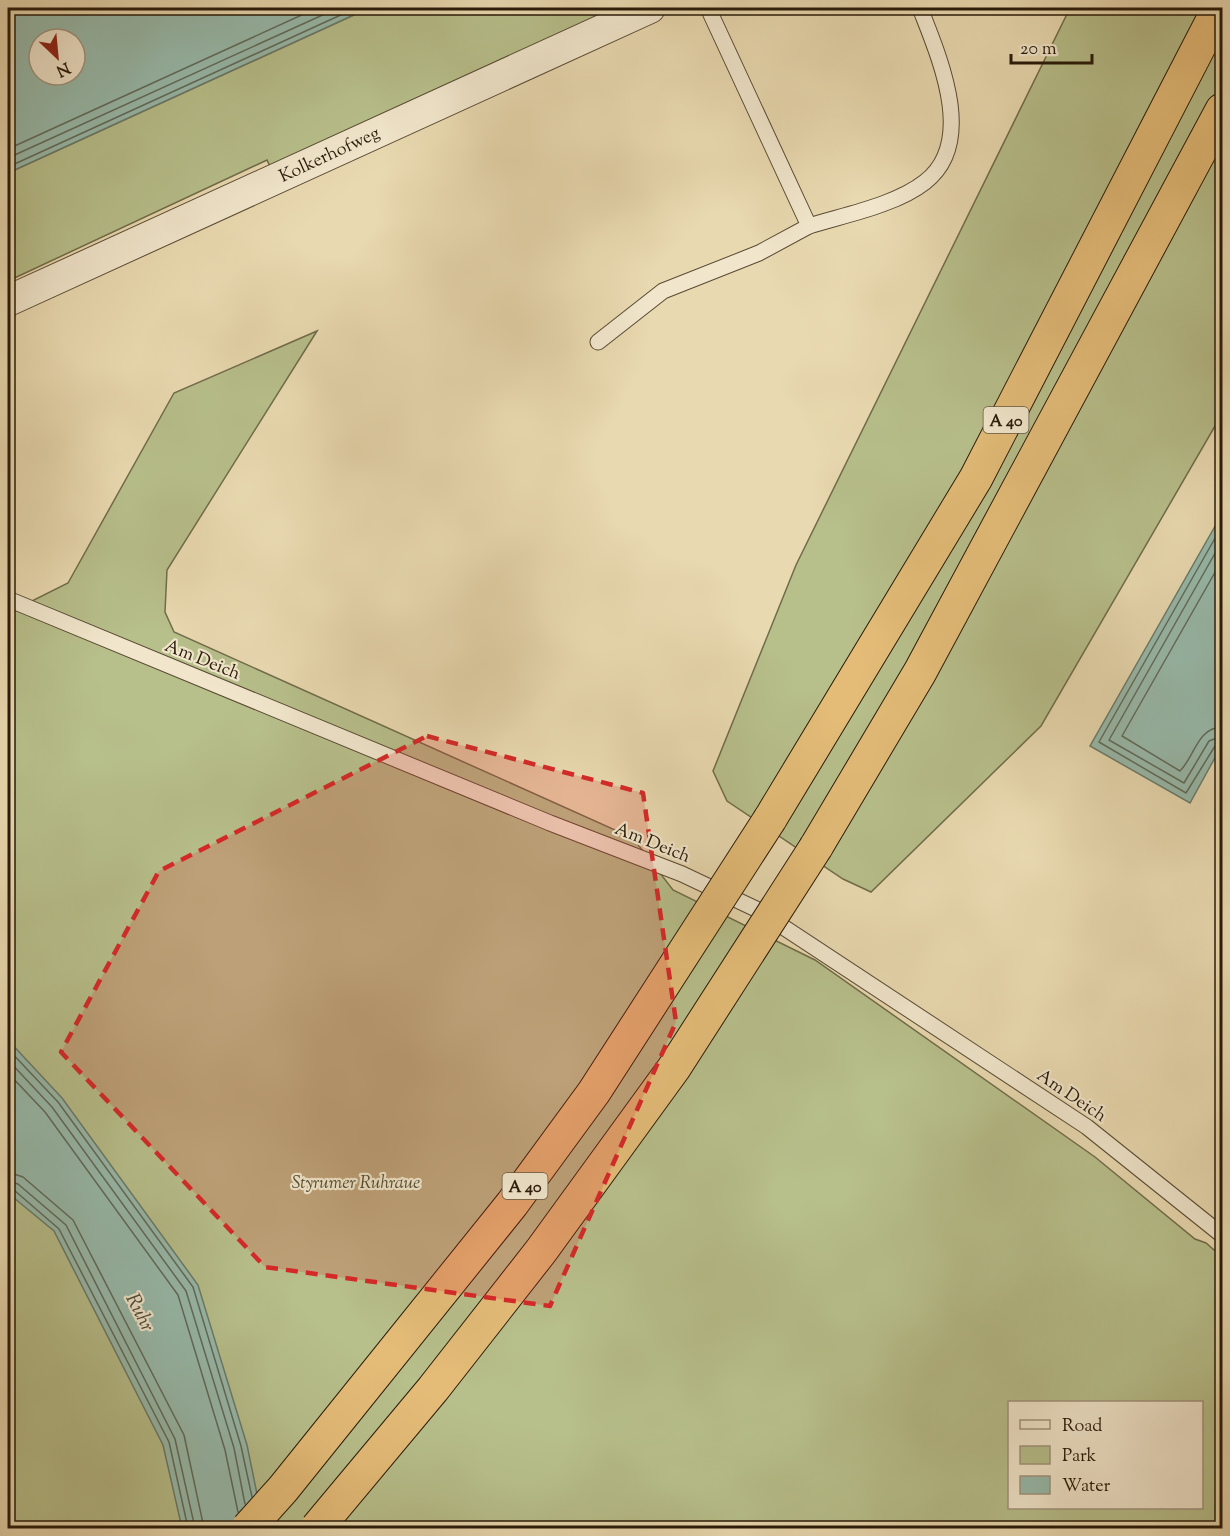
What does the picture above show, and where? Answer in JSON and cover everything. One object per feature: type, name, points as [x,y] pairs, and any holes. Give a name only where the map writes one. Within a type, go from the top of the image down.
[{"type":"highway","name":"A 40","points":[[248,1528],[284,1489],[525,1185],[594,1092],[770,819],[976,478],[1219,8]]},
{"type":"highway","name":"A 40","points":[[317,1528],[433,1389],[541,1251],[674,1068],[816,847],[920,672],[1222,110]]},
{"type":"street","name":"Kolkerhofweg","points":[[8,301],[650,8]]},
{"type":"lane","points":[[708,8],[809,226]]},
{"type":"lane","points":[[598,342],[663,291],[759,253],[809,226],[890,200],[924,183],[942,164],[951,131],[949,91],[920,8]]},
{"type":"lane","name":"Am Deich","points":[[8,599],[550,823],[682,874],[756,909],[1087,1128],[1222,1235]]},
{"type":"highlighted area","points":[[427,736],[643,793],[676,1022],[550,1306],[265,1267],[61,1052],[159,871]]},
{"type":"green space","points":[[369,8],[676,8],[422,119],[281,190],[267,160],[8,281],[8,173]]},
{"type":"green space","points":[[1070,8],[1222,8],[1222,414],[1041,726],[871,892],[843,879],[727,801],[713,771],[796,565]]},
{"type":"green space","name":"Styrumer Ruhraue","points":[[317,331],[167,570],[165,612],[174,632],[633,838],[673,890],[815,960],[1095,1157],[1195,1239],[1206,1243],[1222,1257],[1222,1528],[8,1528],[8,613],[68,583],[174,393]]},
{"type":"water","points":[[8,8],[369,8],[8,173]]},
{"type":"water","points":[[1222,514],[1222,745],[1190,803],[1090,746]]},
{"type":"water","name":"Ruhr","points":[[8,1040],[62,1098],[198,1285],[247,1445],[264,1528],[182,1528],[163,1445],[54,1231],[8,1193]]}]
